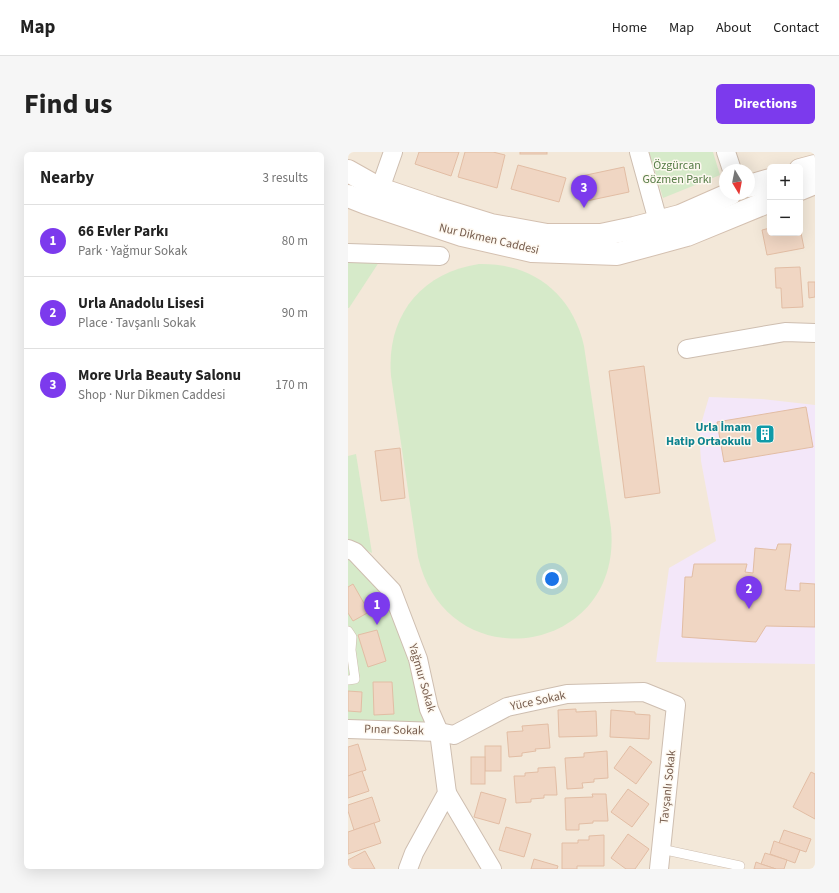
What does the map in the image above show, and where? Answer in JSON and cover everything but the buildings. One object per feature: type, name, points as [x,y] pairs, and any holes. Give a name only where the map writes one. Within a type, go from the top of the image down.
[{"type":"main road","points":[[803,169],[815,166]]},
{"type":"main road","name":"Nur Dikmen Caddesi","points":[[348,171],[380,188],[433,207],[491,225],[547,234],[601,234],[634,228],[680,216],[719,199]]},
{"type":"main road","points":[[755,184],[767,181]]},
{"type":"main road","points":[[803,188],[815,183]]},
{"type":"main road","name":"Nur Dikmen Caddesi","points":[[348,196],[462,235],[532,251],[617,254],[687,235],[767,202]]},
{"type":"street","points":[[380,188],[393,152]]},
{"type":"street","points":[[639,152],[658,222]]},
{"type":"street","points":[[726,152],[730,164]]},
{"type":"street","points":[[348,253],[440,256]]},
{"type":"street","points":[[687,349],[785,332],[815,333]]},
{"type":"street","name":"Yağmur Sokak","points":[[348,549],[355,552],[392,591],[418,659],[429,709],[439,732],[447,793]]},
{"type":"street","name":"Yüce Sokak","points":[[439,732],[454,735],[507,707],[567,694],[644,692]]},
{"type":"street","name":"Tavşanlı Sokak","points":[[644,692],[676,705],[660,869]]},
{"type":"street","name":"Pınar Sokak","points":[[348,729],[439,732]]},
{"type":"street","points":[[408,869],[414,853],[447,793]]},
{"type":"street","points":[[447,793],[492,869]]},
{"type":"lane","points":[[348,631],[352,637],[351,650],[355,679],[348,680]]},
{"type":"lane","points":[[661,849],[740,866]]},
{"type":"shaded area","points":[[348,152],[815,152],[815,869],[348,869]]},
{"type":"shaded area","points":[[709,397],[761,399],[815,405],[815,664],[656,662],[669,568],[716,541],[701,461],[699,431]]},
{"type":"green space","name":"Özgürcan Gözmen Parkı","points":[[649,152],[713,152],[719,175],[663,198]]},
{"type":"green space","points":[[348,258],[381,259],[349,308],[348,308]]},
{"type":"green space","points":[[479,264],[498,265],[516,269],[547,285],[559,296],[570,311],[578,327],[584,346],[611,528],[607,571],[590,604],[563,626],[530,637],[495,637],[462,623],[435,597],[418,557],[391,376],[391,355],[394,335],[401,317],[411,301],[424,288],[440,277],[458,269]]},
{"type":"green space","points":[[356,454],[372,553],[348,542],[348,456]]},
{"type":"green space","points":[[348,549],[392,591],[439,732],[348,729]]},
{"type":"place","name":"More Urla Beauty Salonu","points":[[584,208]]},
{"type":"place","name":"Urla İmam Hatip Ortaokulu","points":[[765,434]]},
{"type":"place","name":"Urla Anadolu Lisesi","points":[[749,609]]},
{"type":"place","name":"66 Evler Parkı","points":[[377,625]]}]
